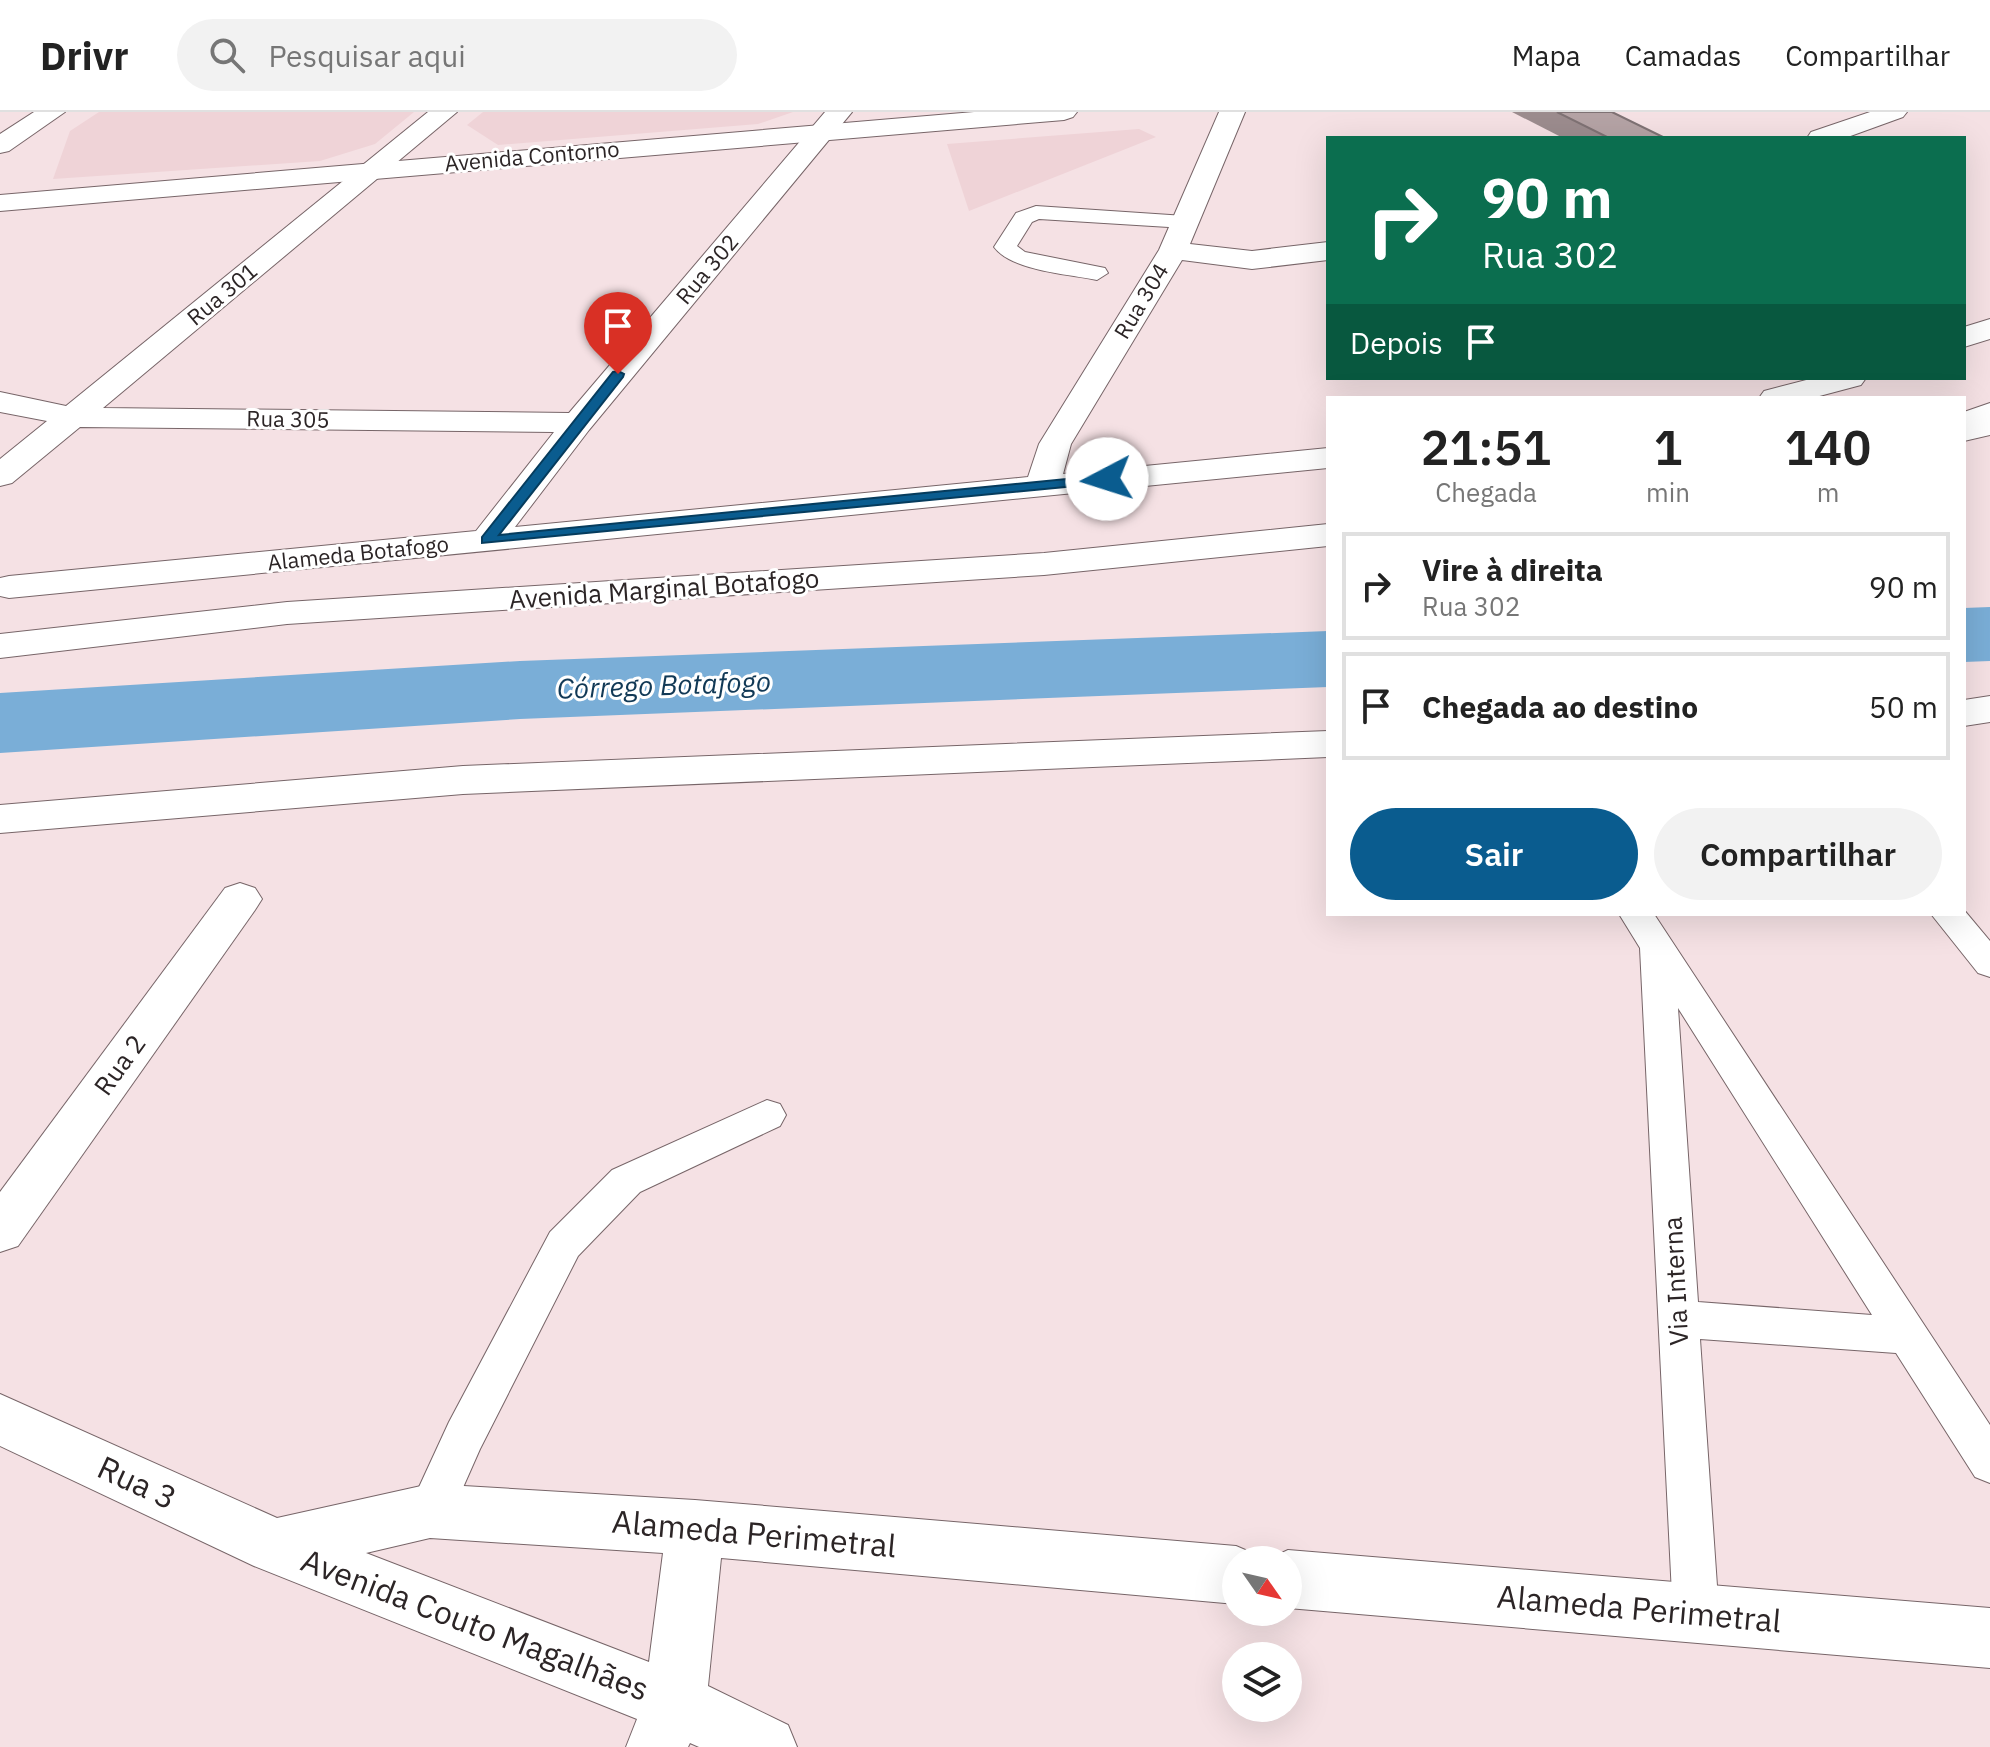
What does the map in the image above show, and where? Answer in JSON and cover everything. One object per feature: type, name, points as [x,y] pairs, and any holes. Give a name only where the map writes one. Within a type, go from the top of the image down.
[{"type":"street","points":[[0,145],[52,112]]},
{"type":"street","name":"Rua 301","points":[[0,476],[444,112]]},
{"type":"street","name":"Avenida Contorno","points":[[0,203],[372,170],[830,122],[1064,112]]},
{"type":"street","name":"Rua 304","points":[[1043,485],[1055,444],[1179,236],[1232,112]]},
{"type":"street","points":[[1826,136],[1894,112]]},
{"type":"street","name":"Rua 302","points":[[487,540],[578,423],[830,122]]},
{"type":"street","points":[[1179,236],[1252,260],[1326,251]]},
{"type":"street","points":[[1782,396],[1842,380]]},
{"type":"street","name":"Rua 305","points":[[0,402],[73,417],[578,423]]},
{"type":"street","points":[[1966,423],[1990,413]]},
{"type":"street","points":[[1966,431],[1990,425]]},
{"type":"street","name":"Alameda Botafogo","points":[[9,587],[1326,458]]},
{"type":"street","name":"Avenida Marginal Botafogo","points":[[0,646],[287,613],[1028,565],[1326,535]]},
{"type":"street","points":[[1966,713],[1990,709]]},
{"type":"street","points":[[1966,722],[1990,722]]},
{"type":"street","points":[[0,819],[463,780],[1326,744]]},
{"type":"street","name":"Rua 2","points":[[0,1231],[240,899]]},
{"type":"street","name":"Rua 3","points":[[0,1419],[275,1546]]},
{"type":"street","name":"Alameda Perimetral","points":[[275,1546],[430,1511],[695,1528],[1222,1574]]},
{"type":"street","name":"Avenida Couto Magalhães","points":[[666,1725],[695,1528]]},
{"type":"street","name":"Avenida Couto Magalhães","points":[[275,1546],[666,1725],[766,1747]]},
{"type":"street","name":"Alameda Perimetral","points":[[1302,1580],[1990,1638]]},
{"type":"lane","points":[[1097,273],[1018,257],[1005,247],[1024,218],[1036,212],[1179,236]]},
{"type":"lane","points":[[1950,916],[1990,964]]},
{"type":"lane","name":"Via Interna","points":[[1647,930],[1679,1319],[1696,1615]]},
{"type":"lane","name":"Via Interna","points":[[1647,930],[1990,1463]]},
{"type":"lane","points":[[430,1511],[464,1436],[564,1244],[626,1181],[767,1115]]},
{"type":"lane","points":[[1679,1319],[1908,1336]]},
{"type":"shaded area","points":[[99,112],[414,112],[375,144],[320,161],[53,179],[70,131]]},
{"type":"shaded area","points":[[483,112],[793,112],[758,124],[498,145],[467,125]]},
{"type":"shaded area","points":[[1139,129],[1156,137],[969,211],[947,144]]},
{"type":"building","points":[[1557,112],[1612,112],[1661,136],[1605,136]]},
{"type":"waterway","name":"Córrego Botafogo","points":[[1966,635],[1990,634]]},
{"type":"waterway","name":"Córrego Botafogo","points":[[0,723],[520,690],[1326,659]]},
{"type":"route","points":[[618,374],[487,540],[1107,479]]}]
